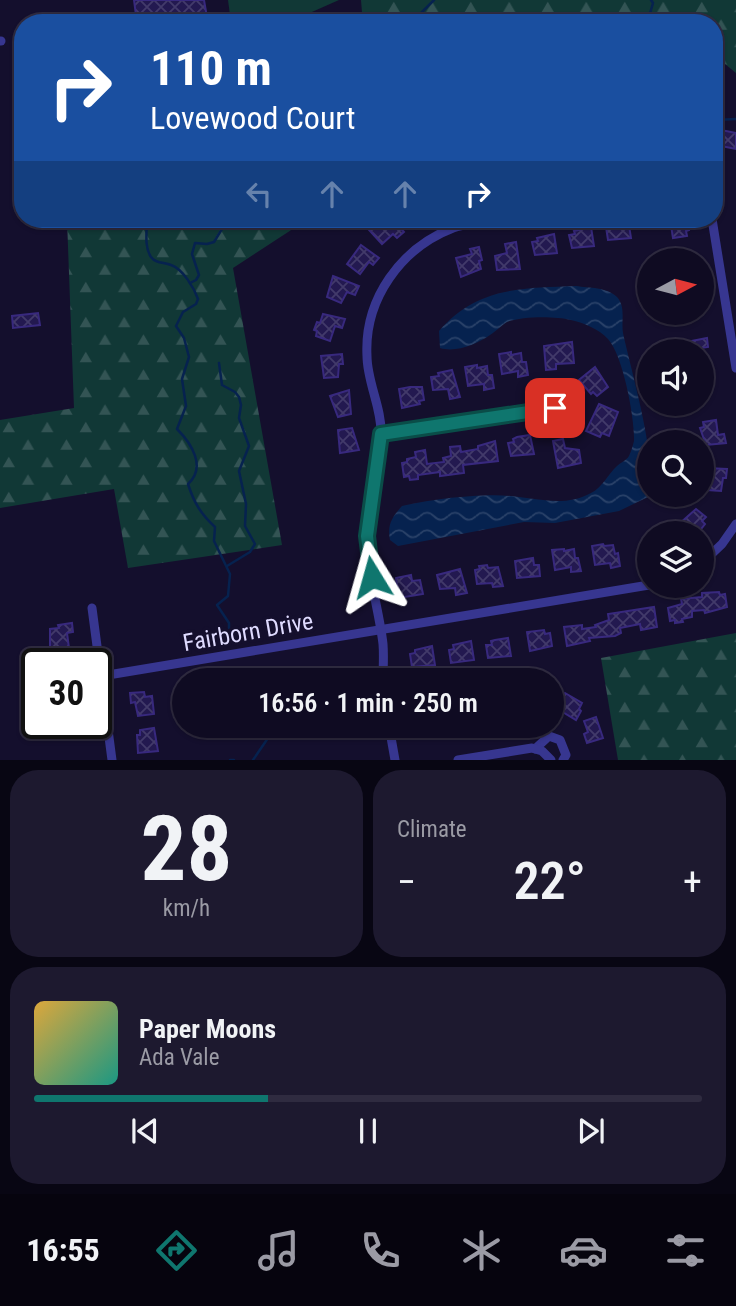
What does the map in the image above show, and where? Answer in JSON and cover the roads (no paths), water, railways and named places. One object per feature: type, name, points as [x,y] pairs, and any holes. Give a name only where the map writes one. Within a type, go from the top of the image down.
[{"type":"street","points":[[382,668],[380,629],[367,536],[381,434],[366,355],[370,324],[380,293],[396,269],[421,245],[458,228]]},
{"type":"street","points":[[713,228],[736,368]]},
{"type":"street","points":[[381,434],[555,408]]},
{"type":"street","points":[[714,554],[733,538],[736,524]]},
{"type":"street","name":"Fairborn Drive","points":[[112,674],[637,587]]},
{"type":"street","points":[[92,608],[98,648]]},
{"type":"street","points":[[539,750],[549,736],[560,740],[566,755],[562,760]]},
{"type":"street","points":[[391,738],[395,760]]},
{"type":"street","points":[[110,739],[112,760]]},
{"type":"street","points":[[458,760],[539,750],[551,760]]},
{"type":"water","points":[[576,286],[598,289],[608,291],[620,301],[623,333],[637,393],[637,416],[642,416],[645,430],[637,430],[637,502],[619,511],[555,523],[524,522],[398,546],[390,540],[389,530],[393,518],[402,506],[477,496],[573,500],[595,491],[629,456],[634,431],[623,373],[613,347],[596,329],[564,319],[521,319],[507,322],[473,344],[453,349],[440,348],[439,331],[469,306],[502,293]]},
{"type":"waterway","points":[[420,14],[434,0]]},
{"type":"waterway","points":[[650,14],[653,3],[651,0]]},
{"type":"waterway","points":[[723,120],[736,119]]},
{"type":"waterway","points":[[147,228],[147,244],[151,257],[180,270],[198,299],[196,304],[183,312],[176,326],[184,338],[189,357],[182,379],[186,406],[177,429],[192,448],[197,463],[194,477],[188,484],[190,491],[198,508],[215,527],[214,541],[230,574],[228,596],[217,605],[229,623],[229,638]]},
{"type":"waterway","points":[[190,283],[199,275],[192,254],[195,243],[214,242],[223,228]]},
{"type":"waterway","points":[[219,363],[222,385],[235,392],[241,405],[239,418],[249,446],[239,471],[246,504],[245,526],[255,544],[250,552],[227,566]]},
{"type":"waterway","points":[[253,760],[268,738]]}]
